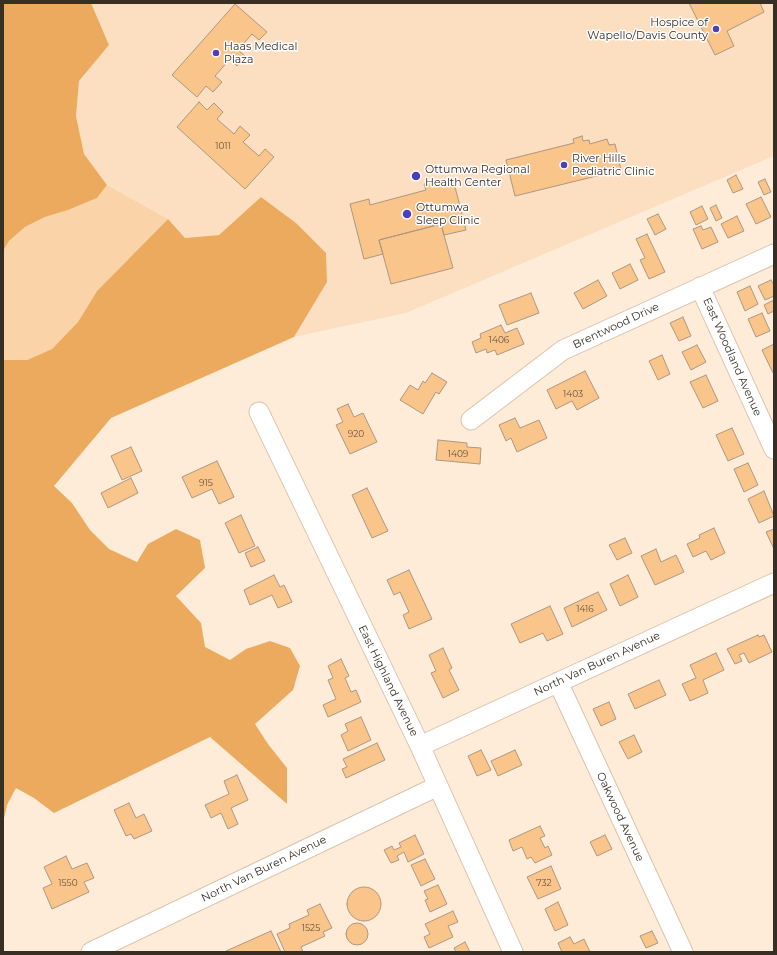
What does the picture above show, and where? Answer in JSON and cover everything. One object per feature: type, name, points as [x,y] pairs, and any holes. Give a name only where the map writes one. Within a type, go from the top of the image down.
[{"type":"street","name":"Brentwood Drive","points":[[470,420],[563,350],[774,254]]},
{"type":"street","name":"East Woodland Avenue","points":[[700,287],[774,449]]},
{"type":"street","name":"East Highland Avenue","points":[[259,412],[420,746],[513,952]]},
{"type":"street","name":"North Van Buren Avenue","points":[[420,746],[774,583]]},
{"type":"street","name":"Oakwood Avenue","points":[[558,682],[683,952]]},
{"type":"street","name":"North Van Buren Avenue","points":[[91,952],[438,786]]},
{"type":"shaded area","points":[[3,3],[91,3],[109,45],[79,81],[76,116],[84,154],[107,185],[97,198],[68,210],[45,217],[25,227],[9,241],[3,251]]},
{"type":"shaded area","name":"Ottumwa Regional Health Center","points":[[91,3],[774,3],[774,156],[406,313],[294,337],[327,282],[326,253],[296,223],[261,197],[219,235],[185,238],[168,219],[107,185],[84,154],[76,116],[79,81],[109,45]]},
{"type":"shaded area","points":[[107,185],[168,219],[97,291],[78,322],[52,349],[27,360],[3,360],[3,251],[9,241],[25,227],[45,217],[68,210],[97,198]]},
{"type":"shaded area","points":[[261,197],[296,223],[326,253],[327,282],[294,337],[111,418],[54,486],[72,503],[90,530],[109,549],[137,562],[148,544],[176,529],[200,540],[205,568],[176,596],[201,623],[205,647],[230,660],[246,649],[270,641],[290,648],[300,666],[293,690],[255,724],[268,744],[287,768],[287,804],[210,737],[54,813],[34,798],[16,788],[7,805],[3,823],[3,360],[27,360],[52,349],[78,322],[97,291],[168,219],[185,238],[219,235]]},
{"type":"building","name":"Hospice of Wapello/Davis County","points":[[689,3],[760,3],[764,12],[727,31],[734,46],[715,55]]},
{"type":"building","name":"Haas Medical Plaza","points":[[235,4],[267,32],[259,40],[252,34],[238,50],[245,56],[237,66],[230,59],[215,76],[222,82],[213,92],[206,86],[197,97],[172,75]]},
{"type":"building","points":[[199,102],[207,110],[214,103],[223,112],[217,119],[234,134],[240,126],[250,135],[243,142],[259,156],[265,149],[274,157],[245,189],[177,127]]},
{"type":"building","name":"River Hills Pediatric Clinic","points":[[582,136],[583,141],[589,140],[590,144],[607,139],[609,145],[615,144],[621,170],[515,196],[506,160],[574,143],[573,139]]},
{"type":"building","points":[[736,175],[743,189],[733,193],[727,180]]},
{"type":"building","name":"Ottumwa Sleep Clinic","points":[[453,179],[466,230],[444,235],[441,224],[379,240],[383,254],[364,259],[350,204],[369,199],[370,205],[426,190],[424,184],[434,181],[434,184]]},
{"type":"building","points":[[765,179],[771,192],[764,195],[758,182]]},
{"type":"building","points":[[761,197],[771,217],[756,224],[746,204]]},
{"type":"building","points":[[716,205],[722,218],[716,221],[710,208]]},
{"type":"building","points":[[702,206],[708,219],[696,225],[690,212]]},
{"type":"building","points":[[658,214],[666,229],[655,235],[647,219]]},
{"type":"building","points":[[737,216],[744,231],[728,238],[721,224]]},
{"type":"building","points":[[441,224],[453,268],[391,284],[379,240]]},
{"type":"building","points":[[701,226],[703,230],[711,227],[718,242],[702,249],[693,229]]},
{"type":"building","points":[[647,234],[665,272],[649,279],[640,260],[645,258],[636,239]]},
{"type":"building","points":[[630,264],[638,280],[620,289],[612,273]]},
{"type":"building","points":[[598,280],[607,296],[583,309],[574,293]]},
{"type":"building","points":[[771,280],[774,285],[774,296],[765,300],[758,286]]},
{"type":"building","points":[[750,286],[758,304],[745,311],[737,292]]},
{"type":"building","points":[[531,293],[539,313],[507,325],[499,305]]},
{"type":"building","points":[[774,300],[774,311],[768,314],[764,305]]},
{"type":"building","points":[[762,313],[770,331],[756,337],[748,319]]},
{"type":"building","points":[[683,317],[691,336],[679,341],[670,323]]},
{"type":"building","points":[[501,325],[505,333],[517,328],[524,344],[497,355],[495,350],[487,353],[486,349],[476,353],[472,342],[481,338],[480,334]]},
{"type":"building","points":[[774,344],[774,372],[773,373],[762,350]]},
{"type":"building","points":[[697,345],[706,362],[691,370],[682,352]]},
{"type":"building","points":[[662,355],[670,374],[658,380],[649,361]]},
{"type":"building","points":[[585,371],[599,398],[577,410],[572,401],[556,409],[547,390]]},
{"type":"building","points":[[432,373],[447,382],[439,394],[436,392],[423,414],[400,400],[410,385],[418,390],[423,381],[425,383]]},
{"type":"building","points":[[706,375],[718,401],[703,408],[690,382]]},
{"type":"building","points":[[348,404],[354,417],[363,413],[377,442],[350,454],[336,425],[343,422],[337,409]]},
{"type":"building","points":[[515,418],[520,428],[539,420],[547,438],[517,452],[511,438],[506,441],[499,425]]},
{"type":"building","points":[[732,428],[744,454],[728,461],[716,435]]},
{"type":"building","points":[[438,440],[467,443],[467,447],[481,448],[480,464],[436,460]]},
{"type":"building","points":[[131,447],[142,471],[122,480],[111,456]]},
{"type":"building","points":[[217,461],[234,497],[219,504],[212,489],[192,498],[182,477]]},
{"type":"building","points":[[748,463],[758,485],[744,492],[734,469]]},
{"type":"building","points":[[131,478],[138,493],[108,508],[101,493]]},
{"type":"building","points":[[367,488],[388,531],[372,538],[352,495]]},
{"type":"building","points":[[764,491],[774,516],[759,523],[748,499]]},
{"type":"building","points":[[241,515],[255,546],[239,553],[225,523]]},
{"type":"building","points":[[714,528],[725,553],[711,560],[706,551],[693,557],[687,544],[700,538],[699,535]]},
{"type":"building","points":[[774,529],[774,549],[766,532]]},
{"type":"building","points":[[625,538],[632,553],[617,560],[609,545]]},
{"type":"building","points":[[258,547],[265,561],[251,567],[245,553]]},
{"type":"building","points":[[656,549],[661,562],[676,555],[684,572],[655,585],[641,556]]},
{"type":"building","points":[[409,570],[432,619],[409,629],[403,615],[409,612],[400,592],[394,595],[387,580]]},
{"type":"building","points":[[274,575],[280,587],[284,585],[292,602],[278,608],[272,595],[250,605],[244,590]]},
{"type":"building","points":[[628,575],[638,597],[620,606],[610,584]]},
{"type":"building","points":[[598,592],[607,610],[572,627],[564,608]]},
{"type":"building","points":[[550,606],[563,634],[547,641],[543,633],[520,643],[511,624]]},
{"type":"building","points":[[758,635],[759,637],[764,635],[772,652],[749,663],[744,653],[739,655],[742,661],[735,664],[727,649]]},
{"type":"building","points":[[443,648],[452,668],[449,670],[459,690],[443,698],[431,673],[436,671],[429,655]]},
{"type":"building","points":[[716,653],[724,670],[703,680],[708,693],[690,701],[682,684],[696,678],[690,665]]},
{"type":"building","points":[[341,659],[349,676],[345,678],[351,692],[356,690],[361,702],[328,717],[323,705],[336,699],[328,680],[333,678],[328,666]]},
{"type":"building","points":[[659,680],[666,695],[635,709],[628,694]]},
{"type":"building","points":[[609,702],[616,719],[601,726],[593,709]]},
{"type":"building","points":[[361,717],[371,740],[348,751],[341,735],[348,731],[345,724]]},
{"type":"building","points":[[634,735],[642,752],[628,759],[619,742]]},
{"type":"building","points":[[377,743],[385,760],[346,778],[342,769],[347,767],[343,759]]},
{"type":"building","points":[[481,750],[491,770],[477,776],[468,756]]},
{"type":"building","points":[[515,750],[522,765],[498,776],[491,761]]},
{"type":"building","points":[[237,775],[248,800],[231,808],[238,824],[228,829],[221,813],[211,818],[205,805],[229,794],[224,781]]},
{"type":"building","points":[[129,803],[136,818],[144,814],[152,831],[134,839],[131,834],[126,836],[114,810]]},
{"type":"building","points":[[540,826],[545,836],[540,838],[545,848],[548,846],[552,855],[535,863],[531,857],[527,859],[522,847],[513,851],[509,840]]},
{"type":"building","points":[[415,835],[424,854],[408,862],[404,852],[397,856],[399,860],[391,863],[384,850],[392,846],[394,850],[401,847],[399,843]]},
{"type":"building","points":[[605,835],[612,849],[597,856],[590,842]]},
{"type":"building","points":[[66,856],[72,869],[87,863],[94,878],[84,882],[89,892],[52,909],[43,888],[52,884],[44,867]]},
{"type":"building","points":[[425,859],[435,879],[421,886],[411,865]]},
{"type":"building","points":[[551,866],[561,889],[538,899],[527,877]]},
{"type":"building","points":[[438,885],[447,904],[430,912],[425,900],[428,899],[424,891]]},
{"type":"building","points":[[367,887],[376,892],[380,897],[380,911],[376,916],[371,920],[361,921],[357,920],[348,911],[347,901],[348,897],[357,888]]},
{"type":"building","points":[[558,902],[568,925],[555,931],[545,909]]},
{"type":"building","points":[[320,904],[332,928],[323,932],[325,936],[301,947],[303,952],[285,952],[277,934],[290,928],[289,924],[309,915],[307,910]]},
{"type":"building","points":[[453,911],[458,922],[448,926],[453,937],[429,948],[424,937],[430,934],[425,924]]},
{"type":"building","points":[[357,923],[365,926],[368,934],[365,942],[357,945],[349,942],[346,934],[349,926]]},
{"type":"building","points":[[271,931],[281,952],[226,951]]},
{"type":"building","points":[[652,931],[658,943],[646,948],[640,936]]},
{"type":"building","points":[[570,937],[574,944],[584,939],[590,952],[562,952],[558,943]]},
{"type":"building","points":[[465,942],[470,952],[456,952],[454,948]]},
{"type":"place","name":"Hospice of Wapello/Davis County","points":[[716,29]]},
{"type":"place","name":"Haas Medical Plaza","points":[[216,53]]},
{"type":"place","name":"River Hills Pediatric Clinic","points":[[564,165]]},
{"type":"place","name":"Ottumwa Regional Health Center","points":[[416,176]]},
{"type":"place","name":"Ottumwa Sleep Clinic","points":[[407,214]]}]
